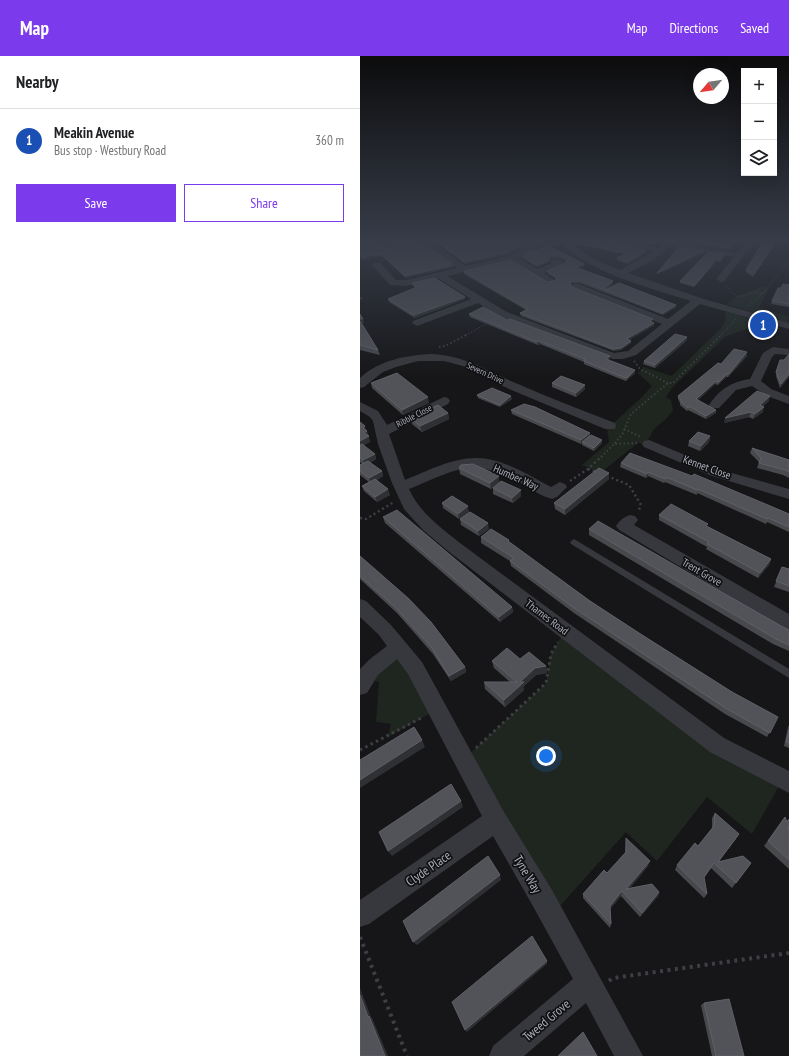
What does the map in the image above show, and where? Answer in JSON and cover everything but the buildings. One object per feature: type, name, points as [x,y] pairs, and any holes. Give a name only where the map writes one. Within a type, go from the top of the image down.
[{"type":"street","points":[[454,285],[503,314],[608,355],[619,356],[629,355],[698,300]]},
{"type":"street","points":[[654,285],[698,300],[789,326]]},
{"type":"street","points":[[579,289],[670,323]]},
{"type":"street","points":[[417,323],[478,300]]},
{"type":"street","points":[[755,382],[767,355],[773,350],[789,352]]},
{"type":"street","name":"Severn Drive","points":[[362,380],[378,370],[398,362],[437,358],[458,360],[593,424],[610,426]]},
{"type":"street","points":[[755,382],[760,388],[769,394],[789,400]]},
{"type":"street","points":[[715,405],[725,393],[735,385],[755,382]]},
{"type":"street","name":"Ribble Close","points":[[383,432],[444,401]]},
{"type":"street","name":"Thames Road","points":[[360,406],[374,414],[379,421],[385,444],[409,505],[428,526],[717,745],[789,782]]},
{"type":"street","name":"Kennet Close","points":[[655,450],[717,473],[789,494]]},
{"type":"street","name":"Humber Way","points":[[403,491],[444,470],[468,463],[482,463],[496,466],[542,494],[552,494],[560,487]]},
{"type":"street","name":"Trent Grove","points":[[630,520],[624,526],[789,623]]},
{"type":"street","name":"Tyne Way","points":[[360,606],[385,630],[415,668],[496,820],[543,899],[629,1056]]},
{"type":"street","points":[[360,687],[364,678],[379,662],[399,647]]},
{"type":"street","name":"Clyde Place","points":[[360,915],[496,820]]},
{"type":"street","name":"Tweed Grove","points":[[503,1056],[591,986]]},
{"type":"lane","points":[[574,542],[789,674]]},
{"type":"path","points":[[726,285],[731,292],[739,297],[756,292],[763,293]]},
{"type":"path","points":[[746,309],[770,285]]},
{"type":"path","points":[[437,358],[439,347],[445,346],[503,314]]},
{"type":"path","points":[[560,487],[588,468],[614,444],[625,429],[631,414],[652,395],[668,383],[672,383],[739,316]]},
{"type":"path","points":[[629,355],[640,369],[668,383]]},
{"type":"path","points":[[610,426],[613,424],[648,440],[655,450]]},
{"type":"path","points":[[614,444],[638,443],[655,450]]},
{"type":"path","points":[[588,468],[630,485],[642,505],[630,520]]},
{"type":"path","points":[[360,518],[366,519],[403,491]]},
{"type":"path","points":[[464,759],[546,683],[551,654],[565,630]]},
{"type":"path","points":[[360,750],[438,709]]},
{"type":"path","points":[[360,937],[408,1056]]},
{"type":"path","points":[[591,986],[613,978],[789,953]]},
{"type":"shaded area","points":[[762,287],[769,289],[759,307],[789,317],[788,323],[726,304],[739,295]]},
{"type":"shaded area","points":[[726,312],[762,323],[725,337],[672,388],[666,397],[671,400],[673,410],[666,419],[654,429],[646,444],[638,443],[600,473],[582,465],[609,442],[607,429],[652,386],[638,373],[644,367],[672,376],[721,328],[725,322]]},
{"type":"shaded area","points":[[565,630],[783,779],[752,834],[707,797],[657,861],[626,832],[552,915],[464,759],[546,683],[551,654]]},
{"type":"shaded area","points":[[399,647],[438,709],[388,737],[391,724],[376,722],[379,682],[364,677]]},
{"type":"place","name":"Meakin Avenue","points":[[763,325]]}]
